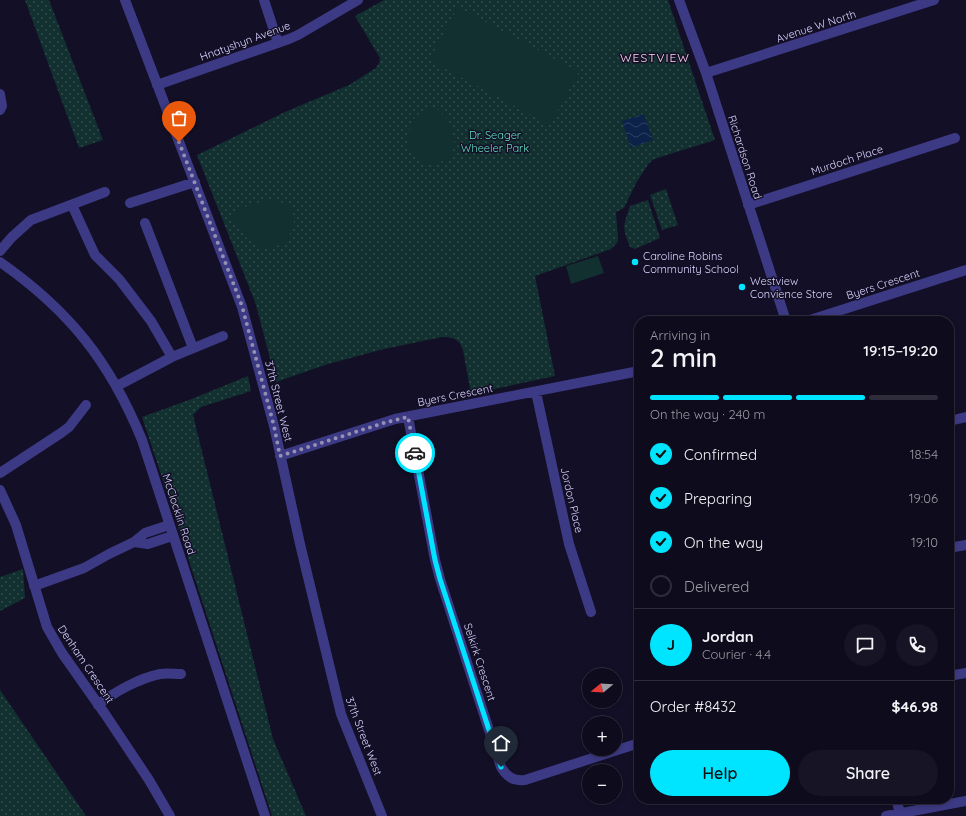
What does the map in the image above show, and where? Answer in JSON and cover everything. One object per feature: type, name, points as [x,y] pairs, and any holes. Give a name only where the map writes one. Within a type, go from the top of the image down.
[{"type":"street","name":"37th Street West","points":[[125,0],[242,306],[274,426],[341,714],[382,816]]},
{"type":"street","points":[[264,0],[278,43]]},
{"type":"street","name":"Hnatyshyn Avenue","points":[[157,85],[298,35],[358,0]]},
{"type":"street","name":"Richardson Road","points":[[680,0],[706,73],[784,316]]},
{"type":"street","name":"Avenue W North","points":[[706,73],[934,0]]},
{"type":"street","points":[[0,94],[2,106],[0,110]]},
{"type":"street","name":"Murdoch Place","points":[[748,205],[955,138]]},
{"type":"street","points":[[130,203],[195,182]]},
{"type":"street","points":[[0,251],[12,236],[31,220],[105,192]]},
{"type":"street","points":[[72,205],[95,255],[120,279],[151,321],[172,357]]},
{"type":"street","points":[[145,223],[193,348]]},
{"type":"street","name":"McClocklin Road","points":[[0,262],[33,286],[66,317],[94,351],[117,386],[126,404],[142,440],[172,536],[265,816]]},
{"type":"street","name":"Byers Crescent","points":[[823,316],[966,270]]},
{"type":"street","points":[[117,386],[172,357],[223,336]]},
{"type":"street","name":"Byers Crescent","points":[[280,456],[387,422],[408,417],[634,372]]},
{"type":"street","name":"Jordon Place","points":[[536,392],[569,544],[591,612]]},
{"type":"street","points":[[0,473],[69,427],[86,405]]},
{"type":"street","name":"Selkirk Crescent","points":[[408,417],[435,560],[440,579],[501,767],[511,778],[525,780],[634,744]]},
{"type":"street","points":[[954,419],[966,417]]},
{"type":"street","name":"Denham Crescent","points":[[0,490],[16,525],[47,627],[149,780],[170,816]]},
{"type":"street","points":[[34,586],[84,568],[108,554],[134,542],[145,533],[169,525]]},
{"type":"street","points":[[134,542],[148,544],[172,536]]},
{"type":"street","points":[[954,547],[966,545]]},
{"type":"street","points":[[954,675],[966,672]]},
{"type":"street","points":[[98,705],[107,697],[149,678],[160,674],[181,674]]},
{"type":"street","points":[[954,804],[966,801]]},
{"type":"street","points":[[897,804],[900,815]]},
{"type":"street","points":[[886,816],[900,815],[952,804]]},
{"type":"green space","points":[[25,0],[49,0],[103,140],[79,148]]},
{"type":"green space","name":"Dr. Seager Wheeler Park","points":[[384,0],[668,0],[715,140],[654,159],[649,163],[636,183],[624,208],[616,212],[618,239],[617,243],[611,249],[535,276],[555,376],[471,394],[463,350],[460,343],[456,339],[450,337],[442,337],[384,349],[328,364],[276,382],[255,302],[197,155],[285,112],[349,85],[376,68],[380,58],[355,16]]},
{"type":"green space","points":[[458,7],[579,72],[550,125],[429,60]]},
{"type":"green space","points":[[427,107],[435,107],[450,121],[448,124],[454,137],[454,148],[449,156],[442,162],[433,164],[424,162],[415,157],[409,148],[408,141],[409,132],[413,124],[411,121]]},
{"type":"green space","points":[[666,189],[678,225],[662,230],[650,195]]},
{"type":"green space","points":[[271,199],[285,204],[293,213],[294,224],[290,234],[283,243],[272,247],[261,246],[249,237],[246,238],[235,220],[232,219],[233,211],[237,212],[255,201],[257,203]]},
{"type":"green space","points":[[648,200],[660,238],[635,249],[630,247],[626,235],[624,227],[626,218],[630,206]]},
{"type":"green space","points":[[598,256],[604,273],[571,284],[566,266]]},
{"type":"green space","points":[[248,376],[251,391],[201,407],[193,415],[273,739],[306,816],[272,816],[142,417]]},
{"type":"green space","points":[[23,569],[25,598],[0,611],[0,577]]},
{"type":"green space","points":[[0,690],[84,813],[86,816],[0,816]]},
{"type":"water","points":[[644,114],[653,140],[631,148],[622,121]]},
{"type":"way so far","points":[[179,142],[242,306],[274,426],[280,456],[387,422],[408,417],[415,453]]},
{"type":"place","name":"Caroline Robins Community School","points":[[635,262]]},
{"type":"place","name":"Westview Convience Store","points":[[742,287]]},
{"type":"district","name":"WESTVIEW","points":[[655,58]]},
{"type":"route","points":[[415,453],[435,560],[440,579],[501,767]]}]
